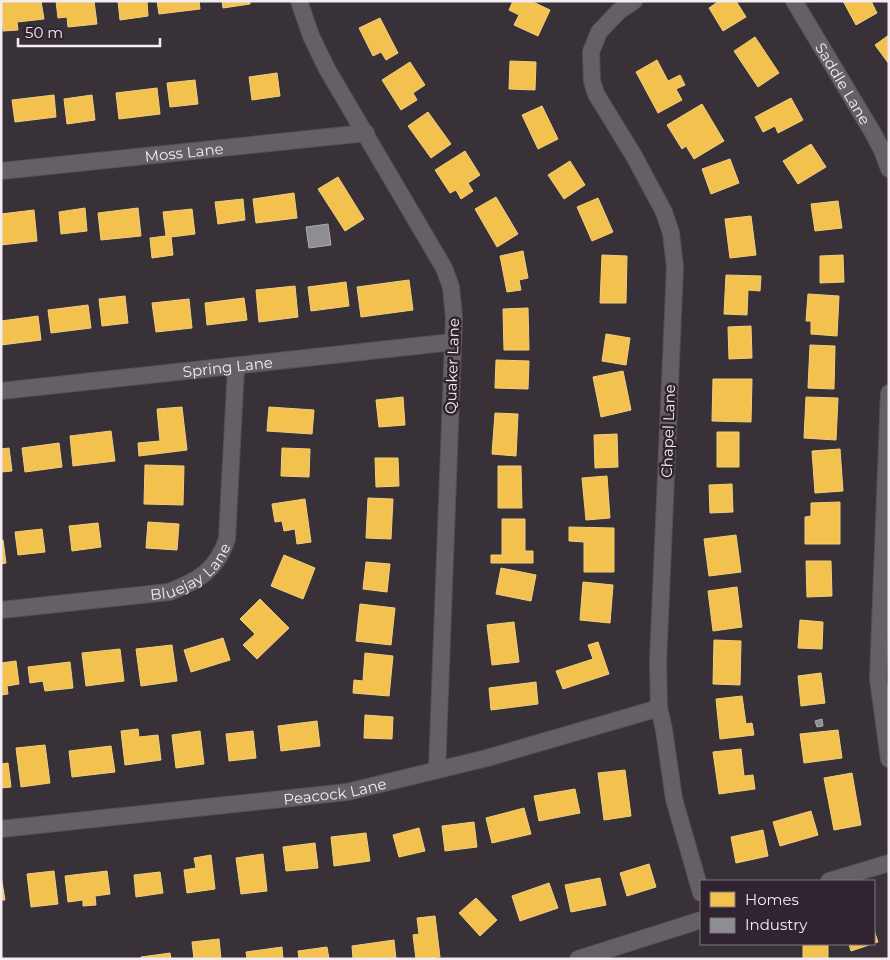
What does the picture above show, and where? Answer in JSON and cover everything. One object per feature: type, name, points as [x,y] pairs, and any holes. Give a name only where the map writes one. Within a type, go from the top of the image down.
[{"type":"street","name":"Quaker Lane","points":[[299,1],[311,36],[327,69],[444,268],[451,287],[454,318],[437,770]]},
{"type":"street","name":"Chapel Lane","points":[[634,1],[618,11],[599,32],[591,52],[591,71],[596,94],[634,156],[664,212],[671,233],[675,267],[658,662],[659,708],[674,799],[700,890]]},
{"type":"street","name":"Saddle Lane","points":[[794,1],[873,133],[889,168]]},
{"type":"street","name":"Moss Lane","points":[[1,171],[366,133]]},
{"type":"street","name":"Spring Lane","points":[[1,391],[453,342]]},
{"type":"street","name":"Bluejay Lane","points":[[1,610],[169,592],[185,586],[212,568],[222,554],[227,539],[236,367]]},
{"type":"street","points":[[889,393],[884,615],[878,679],[889,758]]},
{"type":"street","name":"Peacock Lane","points":[[1,829],[347,792],[487,758],[659,708]]},
{"type":"street","points":[[832,880],[889,863]]},
{"type":"street","points":[[578,959],[700,920]]},
{"type":"building: Homes","points":[[1,1],[41,1],[44,19],[17,22],[18,30],[3,31]]},
{"type":"building: Homes","points":[[56,1],[94,1],[97,24],[68,27],[67,17],[58,18]]},
{"type":"building: Homes","points":[[118,1],[147,1],[148,16],[120,20]]},
{"type":"building: Homes","points":[[157,1],[199,1],[200,9],[159,14]]},
{"type":"building: Homes","points":[[222,1],[250,1],[250,4],[223,8]]},
{"type":"building: Homes","points":[[513,1],[531,1],[550,10],[538,36],[514,25],[519,15],[509,10]]},
{"type":"building: Homes","points":[[719,1],[736,1],[746,17],[723,31],[709,8]]},
{"type":"building: Homes","points":[[843,1],[871,1],[877,13],[856,25]]},
{"type":"building: Homes","points":[[380,18],[398,53],[386,60],[381,52],[373,56],[359,28]]},
{"type":"building: Homes","points":[[889,35],[889,64],[875,45]]},
{"type":"building: Homes","points":[[755,37],[779,73],[758,87],[734,51]]},
{"type":"building: Homes","points":[[657,60],[668,81],[680,75],[685,85],[676,89],[682,100],[658,113],[636,72]]},
{"type":"building: Homes","points":[[510,61],[536,62],[535,90],[509,89]]},
{"type":"building: Homes","points":[[410,62],[425,85],[413,93],[417,100],[401,110],[382,80]]},
{"type":"building: Homes","points":[[277,73],[280,96],[252,100],[249,77]]},
{"type":"building: Homes","points":[[195,80],[198,104],[170,107],[167,83]]},
{"type":"building: Homes","points":[[157,88],[160,114],[119,119],[116,93]]},
{"type":"building: Homes","points":[[54,95],[56,117],[15,122],[12,100]]},
{"type":"building: Homes","points":[[92,95],[95,120],[67,124],[64,99]]},
{"type":"building: Homes","points":[[791,98],[803,120],[778,133],[775,126],[763,132],[755,117]]},
{"type":"building: Homes","points":[[702,104],[724,141],[694,159],[686,146],[682,149],[667,125]]},
{"type":"building: Homes","points":[[542,106],[558,139],[538,149],[522,115]]},
{"type":"building: Homes","points":[[428,112],[451,144],[431,158],[408,126]]},
{"type":"building: Homes","points":[[811,144],[826,167],[798,184],[783,161]]},
{"type":"building: Homes","points":[[465,151],[480,175],[468,183],[473,191],[461,199],[456,190],[450,193],[435,170]]},
{"type":"building: Homes","points":[[730,159],[739,183],[711,194],[702,169]]},
{"type":"building: Homes","points":[[570,161],[585,185],[564,199],[548,175]]},
{"type":"building: Homes","points":[[338,177],[364,219],[345,231],[318,189]]},
{"type":"building: Homes","points":[[294,193],[297,218],[256,223],[253,199]]},
{"type":"building: Homes","points":[[496,197],[518,234],[497,247],[475,209]]},
{"type":"building: Homes","points":[[598,198],[613,232],[592,241],[577,207]]},
{"type":"building: Homes","points":[[243,199],[245,220],[218,224],[215,202]]},
{"type":"building: Homes","points":[[838,201],[842,228],[815,231],[811,204]]},
{"type":"building: Homes","points":[[85,208],[87,231],[61,234],[59,212]]},
{"type":"building: Homes","points":[[138,208],[141,236],[101,240],[98,213]]},
{"type":"building: Homes","points":[[192,209],[195,234],[171,237],[173,255],[152,258],[150,238],[166,236],[163,212]]},
{"type":"building: Homes","points":[[34,210],[37,241],[1,245],[1,214]]},
{"type":"building: Homes","points":[[751,216],[756,255],[730,258],[725,219]]},
{"type":"building: Homes","points":[[523,251],[528,278],[519,280],[521,290],[507,292],[500,256]]},
{"type":"building: Homes","points":[[602,255],[627,256],[626,303],[600,303]]},
{"type":"building: Homes","points":[[843,255],[844,282],[820,283],[820,256]]},
{"type":"building: Homes","points":[[726,275],[761,276],[760,291],[748,290],[747,315],[724,314]]},
{"type":"building: Homes","points":[[409,280],[413,310],[361,317],[357,287]]},
{"type":"building: Homes","points":[[346,282],[349,306],[311,311],[308,287]]},
{"type":"building: Homes","points":[[295,286],[298,317],[259,322],[256,290]]},
{"type":"building: Homes","points":[[808,294],[839,296],[837,336],[811,334],[811,321],[806,321]]},
{"type":"building: Homes","points":[[125,296],[128,323],[102,326],[99,299]]},
{"type":"building: Homes","points":[[244,298],[247,320],[207,325],[205,303]]},
{"type":"building: Homes","points":[[189,299],[192,328],[156,332],[152,303]]},
{"type":"building: Homes","points":[[88,305],[91,328],[51,333],[48,310]]},
{"type":"building: Homes","points":[[528,308],[529,350],[504,350],[503,309]]},
{"type":"building: Homes","points":[[38,316],[41,340],[1,345],[1,321]]},
{"type":"building: Homes","points":[[751,326],[752,358],[729,359],[728,327]]},
{"type":"building: Homes","points":[[606,334],[630,338],[626,365],[602,361]]},
{"type":"building: Homes","points":[[810,345],[835,346],[834,389],[808,388]]},
{"type":"building: Homes","points":[[496,360],[529,361],[528,389],[495,388]]},
{"type":"building: Homes","points":[[623,371],[631,410],[601,417],[593,377]]},
{"type":"building: Homes","points":[[713,379],[752,379],[751,422],[712,421]]},
{"type":"building: Homes","points":[[403,397],[405,425],[379,427],[376,400]]},
{"type":"building: Homes","points":[[806,397],[838,398],[836,440],[804,438]]},
{"type":"building: Homes","points":[[182,407],[187,450],[139,456],[138,443],[160,441],[157,409]]},
{"type":"building: Homes","points":[[269,407],[314,410],[312,434],[267,431]]},
{"type":"building: Homes","points":[[495,413],[518,414],[516,456],[492,454]]},
{"type":"building: Homes","points":[[111,431],[115,461],[73,466],[70,436]]},
{"type":"building: Homes","points":[[717,432],[739,432],[739,467],[717,467]]},
{"type":"building: Homes","points":[[617,434],[618,467],[595,468],[594,435]]},
{"type":"building: Homes","points":[[59,443],[62,467],[25,472],[22,448]]},
{"type":"building: Homes","points":[[9,448],[12,471],[1,472],[1,449]]},
{"type":"building: Homes","points":[[282,448],[310,449],[309,477],[281,476]]},
{"type":"building: Homes","points":[[840,449],[843,491],[815,493],[812,451]]},
{"type":"building: Homes","points":[[375,458],[398,458],[399,486],[376,487]]},
{"type":"building: Homes","points":[[145,465],[184,466],[183,505],[144,504]]},
{"type":"building: Homes","points":[[498,466],[521,466],[522,508],[498,508]]},
{"type":"building: Homes","points":[[607,476],[610,518],[586,520],[582,478]]},
{"type":"building: Homes","points":[[732,484],[733,512],[710,513],[709,485]]},
{"type":"building: Homes","points":[[368,498],[393,499],[391,539],[366,538]]},
{"type":"building: Homes","points":[[305,499],[311,542],[297,544],[295,529],[284,531],[282,521],[275,522],[272,504]]},
{"type":"building: Homes","points":[[840,502],[840,544],[805,544],[805,517],[811,516],[811,503]]},
{"type":"building: Homes","points":[[502,519],[525,519],[525,551],[533,551],[533,563],[491,563],[491,555],[502,555]]},
{"type":"building: Homes","points":[[148,522],[179,524],[177,550],[146,548]]},
{"type":"building: Homes","points":[[98,523],[101,547],[72,551],[69,526]]},
{"type":"building: Homes","points":[[569,527],[614,528],[614,572],[584,572],[584,542],[569,541]]},
{"type":"building: Homes","points":[[42,529],[45,552],[18,555],[15,532]]},
{"type":"building: Homes","points":[[736,535],[741,572],[709,576],[704,539]]},
{"type":"building: Homes","points":[[1,540],[3,540],[6,563],[1,564]]},
{"type":"building: Homes","points":[[284,555],[315,568],[303,599],[271,586]]},
{"type":"building: Homes","points":[[806,561],[831,561],[832,596],[807,597]]},
{"type":"building: Homes","points":[[366,562],[390,564],[387,592],[363,589]]},
{"type":"building: Homes","points":[[501,568],[536,575],[531,601],[496,594]]},
{"type":"building: Homes","points":[[583,582],[613,585],[610,623],[580,620]]},
{"type":"building: Homes","points":[[737,587],[742,627],[713,631],[708,591]]},
{"type":"building: Homes","points":[[260,599],[289,628],[257,659],[243,645],[255,634],[240,619]]},
{"type":"building: Homes","points":[[360,604],[395,608],[391,645],[356,641]]},
{"type":"building: Homes","points":[[800,620],[823,622],[822,649],[798,648]]},
{"type":"building: Homes","points":[[514,622],[519,662],[492,665],[487,625]]},
{"type":"building: Homes","points":[[223,638],[230,660],[191,672],[184,650]]},
{"type":"building: Homes","points":[[714,640],[741,641],[740,685],[713,684]]},
{"type":"building: Homes","points":[[598,642],[609,674],[563,689],[556,671],[593,659],[588,645]]},
{"type":"building: Homes","points":[[172,645],[177,681],[141,686],[136,649]]},
{"type":"building: Homes","points":[[120,649],[124,681],[86,686],[82,653]]},
{"type":"building: Homes","points":[[365,653],[393,656],[389,696],[353,693],[354,680],[363,681]]},
{"type":"building: Homes","points":[[16,661],[19,684],[7,686],[8,694],[1,695],[1,663]]},
{"type":"building: Homes","points":[[70,662],[73,688],[45,691],[43,681],[30,683],[28,667]]},
{"type":"building: Homes","points":[[821,673],[825,703],[801,706],[798,676]]},
{"type":"building: Homes","points":[[536,682],[538,704],[491,710],[489,688]]},
{"type":"building: Homes","points":[[742,696],[746,724],[752,723],[754,735],[720,739],[716,699]]},
{"type":"building: Homes","points":[[365,715],[393,717],[392,739],[364,738]]},
{"type":"building: Homes","points":[[317,721],[320,746],[281,751],[278,726]]},
{"type":"building: Homes","points":[[138,729],[139,737],[158,735],[161,760],[125,765],[121,731]]},
{"type":"building: Homes","points":[[838,730],[842,758],[804,763],[800,734]]},
{"type":"building: Homes","points":[[200,731],[204,764],[176,768],[172,735]]},
{"type":"building: Homes","points":[[253,731],[256,758],[229,761],[226,734]]},
{"type":"building: Homes","points":[[45,745],[50,783],[21,787],[16,748]]},
{"type":"building: Homes","points":[[111,746],[115,772],[72,777],[69,751]]},
{"type":"building: Homes","points":[[741,749],[744,776],[753,775],[755,789],[719,794],[713,752]]},
{"type":"building: Homes","points":[[8,763],[11,787],[1,788],[1,764]]},
{"type":"building: Homes","points":[[625,770],[631,816],[604,820],[598,773]]},
{"type":"building: Homes","points":[[852,773],[861,825],[834,830],[824,778]]},
{"type":"building: Homes","points":[[575,789],[580,813],[539,821],[534,796]]},
{"type":"building: Homes","points":[[524,808],[531,834],[492,843],[486,818]]},
{"type":"building: Homes","points":[[811,811],[818,835],[780,846],[773,822]]},
{"type":"building: Homes","points":[[474,822],[477,847],[445,851],[442,826]]},
{"type":"building: Homes","points":[[419,828],[425,851],[399,857],[393,835]]},
{"type":"building: Homes","points":[[763,830],[768,856],[736,863],[731,837]]},
{"type":"building: Homes","points":[[366,833],[370,861],[334,866],[331,837]]},
{"type":"building: Homes","points":[[315,843],[318,868],[286,871],[283,847]]},
{"type":"building: Homes","points":[[263,854],[267,891],[241,894],[236,858]]},
{"type":"building: Homes","points":[[211,855],[215,889],[187,893],[184,870],[196,868],[194,858]]},
{"type":"building: Homes","points":[[649,864],[656,887],[627,896],[620,873]]},
{"type":"building: Homes","points":[[54,871],[58,904],[31,907],[27,874]]},
{"type":"building: Homes","points":[[107,871],[110,894],[95,896],[96,905],[83,906],[83,900],[68,902],[65,876]]},
{"type":"building: Homes","points":[[160,872],[163,893],[136,897],[134,875]]},
{"type":"building: Homes","points":[[1,876],[5,900],[1,900]]},
{"type":"building: Homes","points":[[600,878],[606,905],[571,912],[565,885]]},
{"type":"building: Homes","points":[[549,883],[558,908],[520,921],[512,896]]},
{"type":"building: Homes","points":[[476,898],[497,920],[480,936],[459,913]]},
{"type":"building: Homes","points":[[435,916],[440,957],[416,959],[413,935],[419,934],[417,918]]},
{"type":"building: Homes","points":[[219,939],[221,959],[194,959],[192,942]]},
{"type":"building: Homes","points":[[394,940],[396,959],[353,959],[352,946]]},
{"type":"building: Homes","points":[[803,945],[828,945],[828,959],[803,959]]},
{"type":"building: Homes","points":[[849,945],[869,945],[851,951]]},
{"type":"building: Homes","points":[[282,947],[283,959],[247,959],[246,952]]},
{"type":"building: Homes","points":[[327,947],[329,959],[299,959],[298,951]]},
{"type":"building: Homes","points":[[170,953],[171,959],[141,959],[141,957]]},
{"type":"building: Industry","points":[[328,224],[331,245],[309,248],[306,227]]},
{"type":"building: Industry","points":[[822,719],[823,726],[817,727],[815,721]]}]
